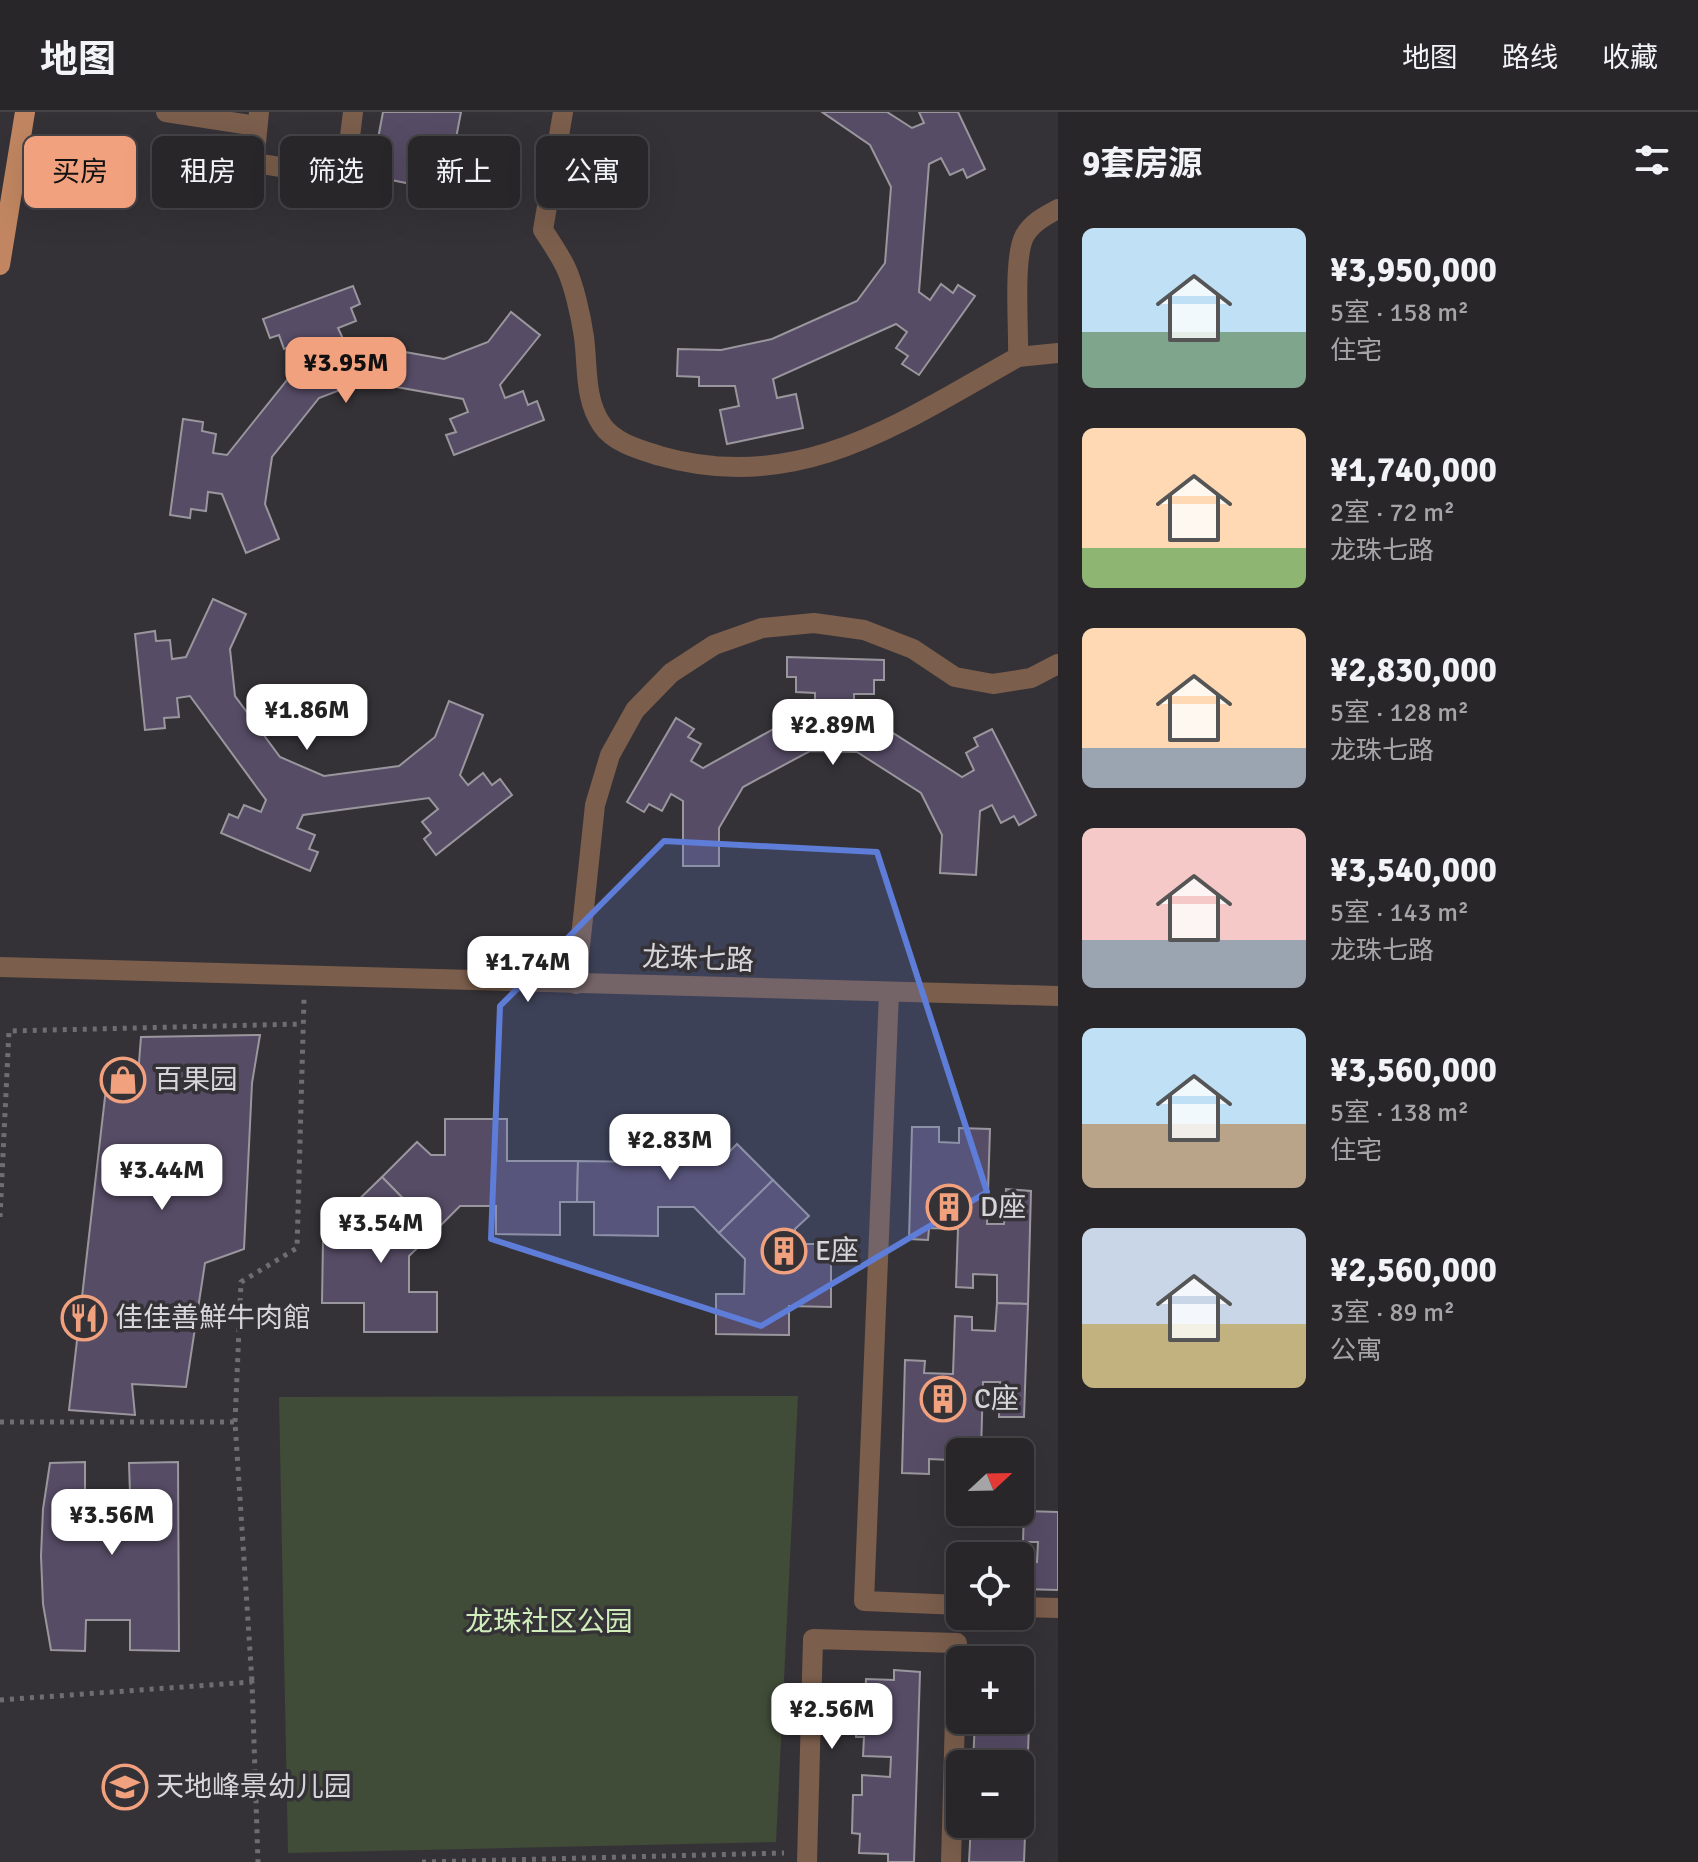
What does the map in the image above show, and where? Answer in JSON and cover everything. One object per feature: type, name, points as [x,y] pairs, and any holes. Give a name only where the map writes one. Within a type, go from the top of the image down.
[{"type":"main road","points":[[0,265],[25,112]]},
{"type":"street","points":[[166,112],[258,119],[254,163],[345,177],[353,112]]},
{"type":"street","points":[[563,112],[543,230],[566,268],[584,334],[590,399],[603,427],[633,448],[697,464],[736,468],[788,464],[839,451],[887,430],[1018,357],[1058,353]]},
{"type":"street","points":[[1018,357],[1019,260],[1024,238],[1038,220],[1058,209]]},
{"type":"street","points":[[576,984],[595,805],[610,755],[635,710],[671,673],[714,645],[738,636],[762,628],[814,623],[864,630],[913,649],[955,677],[993,684],[1031,678],[1058,664]]},
{"type":"street","name":"龙珠七路","points":[[0,967],[1058,996]]},
{"type":"street","points":[[889,992],[864,1601],[946,1604]]},
{"type":"street","points":[[1034,1607],[1058,1608]]},
{"type":"street","points":[[807,1857],[813,1639],[957,1643],[951,1862]]},
{"type":"path","points":[[258,1862],[252,1682],[235,1422],[241,1282],[297,1248],[302,1024],[306,976]]},
{"type":"path","points":[[0,1217],[9,1031],[302,1024]]},
{"type":"path","points":[[0,1422],[235,1422]]},
{"type":"path","points":[[0,1700],[252,1682]]},
{"type":"path","points":[[422,1862],[807,1857]]},
{"type":"highlighted area","points":[[664,841],[877,852],[987,1192],[761,1326],[491,1239],[500,1006]]},
{"type":"green space","name":"龙珠社区公园","points":[[798,1396],[776,1842],[288,1853],[279,1397]]},
{"type":"building","points":[[383,112],[461,112],[456,136],[408,136],[408,183],[392,180],[392,136],[378,136]]},
{"type":"building","points":[[822,112],[887,112],[912,128],[924,123],[919,112],[958,112],[985,169],[967,178],[963,169],[950,175],[941,158],[929,164],[919,292],[930,300],[941,284],[953,293],[958,285],[975,296],[919,375],[902,364],[908,356],[896,348],[907,332],[896,324],[773,379],[777,398],[796,394],[803,428],[727,444],[720,410],[739,406],[735,386],[699,386],[699,377],[677,376],[678,349],[721,350],[772,339],[857,301],[885,263],[891,187],[870,145]]},
{"type":"building","points":[[353,286],[360,304],[351,308],[356,321],[338,328],[344,341],[444,359],[488,342],[511,312],[540,335],[500,385],[505,398],[523,391],[528,405],[537,401],[544,420],[454,455],[446,435],[456,432],[450,419],[468,412],[463,399],[363,381],[319,398],[272,457],[265,504],[279,539],[246,553],[222,494],[208,492],[206,511],[191,509],[190,518],[170,515],[183,419],[203,422],[202,431],[216,434],[213,453],[227,455],[307,355],[302,342],[284,349],[279,335],[270,338],[263,319]]},
{"type":"building","points":[[213,599],[246,614],[230,649],[235,696],[280,757],[324,776],[399,766],[435,737],[449,701],[483,715],[460,775],[468,785],[483,773],[492,785],[500,779],[512,795],[436,855],[424,839],[431,833],[422,822],[438,809],[429,798],[303,815],[297,828],[315,835],[309,849],[318,852],[310,871],[221,833],[229,814],[238,818],[244,805],[261,812],[266,800],[190,696],[177,698],[179,717],[164,718],[165,728],[145,730],[135,634],[155,631],[156,641],[170,640],[172,659],[186,657]]},
{"type":"building","points":[[787,657],[884,660],[884,680],[874,680],[874,694],[854,694],[854,708],[962,777],[974,770],[966,753],[978,746],[974,738],[992,729],[1036,815],[1019,825],[1014,816],[1001,823],[992,805],[980,811],[976,875],[940,873],[942,835],[921,793],[857,752],[810,751],[743,787],[719,828],[719,866],[683,866],[683,801],[671,794],[662,811],[649,804],[644,812],[627,802],[676,718],[694,729],[688,737],[701,744],[691,761],[703,768],[815,706],[815,693],[796,692],[796,677],[787,677]]},
{"type":"building","points":[[260,1035],[252,1083],[244,1249],[205,1263],[186,1387],[132,1384],[135,1415],[69,1410],[108,1071],[138,1075],[141,1037]]},
{"type":"building","points":[[445,1119],[507,1119],[507,1161],[578,1161],[577,1202],[560,1202],[560,1235],[496,1234],[496,1206],[460,1206],[435,1231],[382,1177],[417,1142],[431,1155],[445,1155]]},
{"type":"building","points":[[647,1120],[710,1121],[710,1157],[724,1157],[737,1144],[773,1180],[719,1233],[694,1207],[658,1207],[658,1236],[594,1235],[594,1202],[577,1202],[578,1161],[647,1162]]},
{"type":"building","name":"D座","points":[[912,1127],[939,1127],[939,1142],[959,1143],[959,1128],[990,1129],[987,1224],[1004,1224],[1006,1189],[1031,1191],[1028,1304],[997,1303],[997,1275],[973,1274],[973,1288],[956,1287],[958,1229],[929,1228],[928,1240],[909,1239]]},
{"type":"building","points":[[382,1177],[435,1231],[409,1256],[409,1292],[437,1292],[437,1332],[364,1332],[364,1303],[322,1303],[323,1240],[359,1240],[359,1226],[346,1212]]},
{"type":"building","name":"E座","points":[[773,1180],[809,1216],[795,1229],[795,1244],[831,1244],[831,1307],[789,1306],[789,1335],[716,1334],[716,1294],[744,1294],[745,1259],[719,1233]]},
{"type":"building","name":"C座","points":[[997,1303],[1028,1304],[1024,1417],[999,1417],[1000,1382],[983,1382],[981,1438],[946,1438],[946,1460],[929,1459],[929,1474],[902,1473],[905,1360],[925,1361],[924,1373],[953,1374],[955,1316],[972,1317],[972,1330],[995,1331]]},
{"type":"building","points":[[85,1462],[85,1493],[130,1493],[129,1463],[178,1462],[179,1651],[130,1650],[130,1620],[86,1620],[85,1651],[51,1650],[43,1604],[41,1556],[43,1509],[50,1463]]},
{"type":"building","points":[[1034,1511],[1058,1512],[1058,1590],[1034,1589],[1038,1542],[1023,1542],[1024,1526],[1034,1526]]},
{"type":"building","points":[[894,1670],[920,1672],[914,1862],[888,1862],[888,1854],[859,1853],[860,1834],[852,1833],[853,1795],[862,1795],[862,1775],[890,1777],[891,1757],[863,1756],[864,1737],[856,1737],[857,1698],[865,1698],[866,1679],[894,1680]]},
{"type":"building","points":[[974,1734],[1029,1734],[1028,1750],[974,1750]]},
{"type":"building","points":[[970,1838],[1025,1838],[1024,1862],[969,1862]]},
{"type":"place","name":"百果园","points":[[123,1080]]},
{"type":"place","name":"D座","points":[[949,1207]]},
{"type":"place","name":"E座","points":[[784,1251]]},
{"type":"place","name":"佳佳善鮮牛肉館","points":[[84,1318]]},
{"type":"place","name":"C座","points":[[943,1399]]},
{"type":"place","name":"天地峰景幼儿园","points":[[125,1787]]}]
